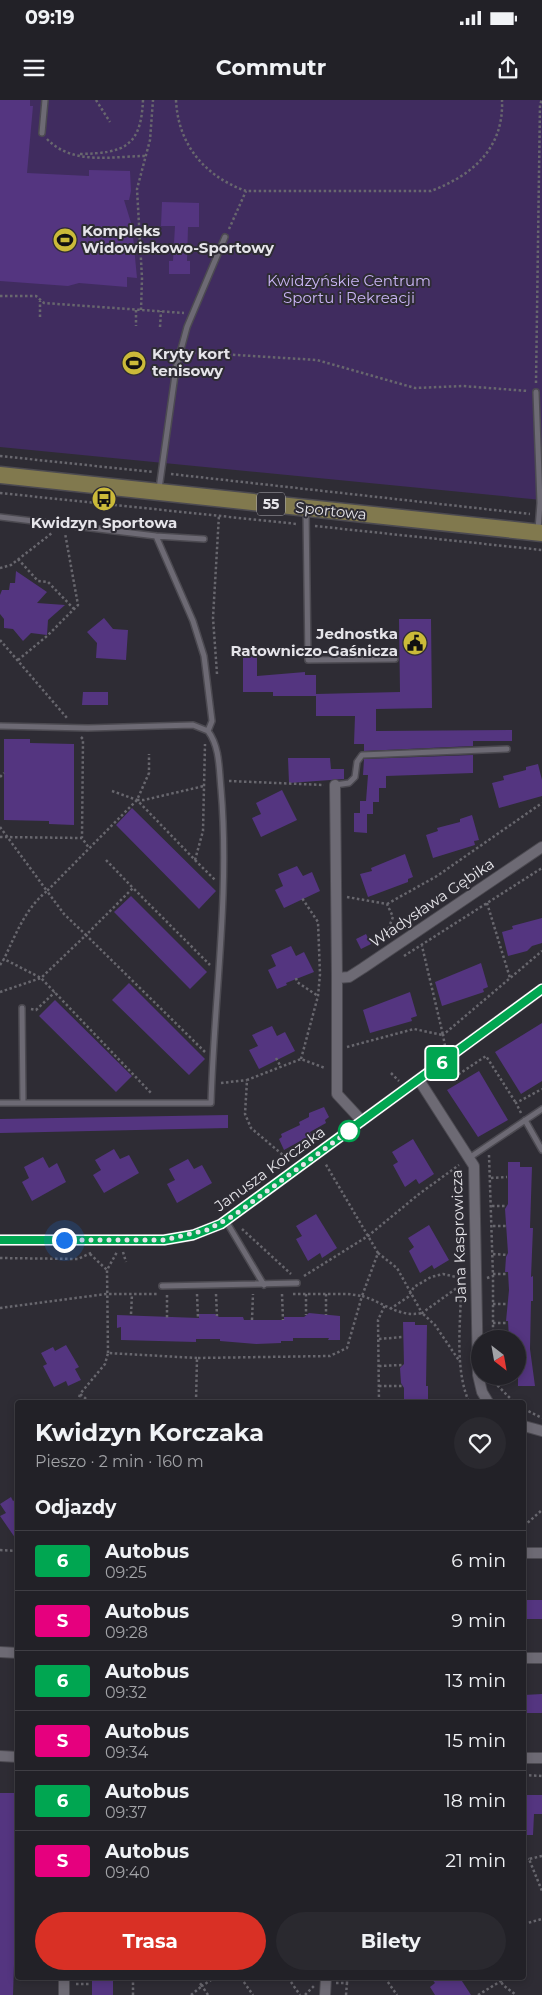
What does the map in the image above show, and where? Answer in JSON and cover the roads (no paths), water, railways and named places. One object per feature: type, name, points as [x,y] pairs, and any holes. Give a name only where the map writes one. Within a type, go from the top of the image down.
[{"type":"main road","name":"Sportowa","points":[[0,475],[540,533]]},
{"type":"street","points":[[335,785],[337,1094],[362,1121]]},
{"type":"street","name":"Władysława Gębika","points":[[337,978],[349,977],[542,847]]},
{"type":"street","name":"Janusza Korczaka","points":[[0,1240],[164,1240],[193,1235],[226,1220],[542,989]]},
{"type":"street","name":"Jana Kasprowicza","points":[[420,1080],[474,1166],[472,1281],[478,1375],[482,1392],[487,1400]]},
{"type":"street","points":[[526,1427],[542,1431]]},
{"type":"street","points":[[526,1553],[542,1553]]},
{"type":"street","points":[[0,1652],[15,1652]]},
{"type":"street","points":[[526,1658],[542,1658]]},
{"type":"street","points":[[0,1756],[15,1757]]},
{"type":"street","points":[[526,1758],[542,1758]]},
{"type":"street","points":[[325,1995],[326,1980]]},
{"type":"street","points":[[64,1995],[67,1981]]},
{"type":"lane","points":[[42,133],[45,100]]},
{"type":"lane","points":[[158,492],[180,352],[193,314],[225,237]]},
{"type":"lane","points":[[536,392],[540,533]]},
{"type":"lane","points":[[306,508],[308,660],[395,659]]},
{"type":"lane","points":[[0,517],[156,536],[204,539]]},
{"type":"lane","points":[[156,536],[193,621],[204,656],[212,721],[208,731]]},
{"type":"lane","points":[[0,726],[193,725],[208,731],[215,740],[220,781],[224,825],[225,891],[211,1103],[0,1103]]},
{"type":"lane","points":[[335,785],[349,782],[355,777],[357,762],[362,755],[507,749]]},
{"type":"lane","points":[[22,1008],[23,1103]]},
{"type":"lane","points":[[469,1158],[542,1109]]},
{"type":"lane","points":[[525,1120],[542,1150]]},
{"type":"lane","points":[[226,1220],[264,1285]]},
{"type":"lane","points":[[162,1286],[297,1283]]},
{"type":"place","name":"Kompleks Widowiskowo-Sportowy","points":[[65,240]]},
{"type":"place","name":"Kryty kort tenisowy","points":[[134,363]]},
{"type":"place","name":"Kwidzyn Sportowa","points":[[104,499]]},
{"type":"place","name":"Jednostka Ratowniczo-Gaśnicza","points":[[415,643]]},
{"type":"park label","name":"Kwidzyńskie Centrum Sportu i Rekreacji","points":[[349,290]]}]
